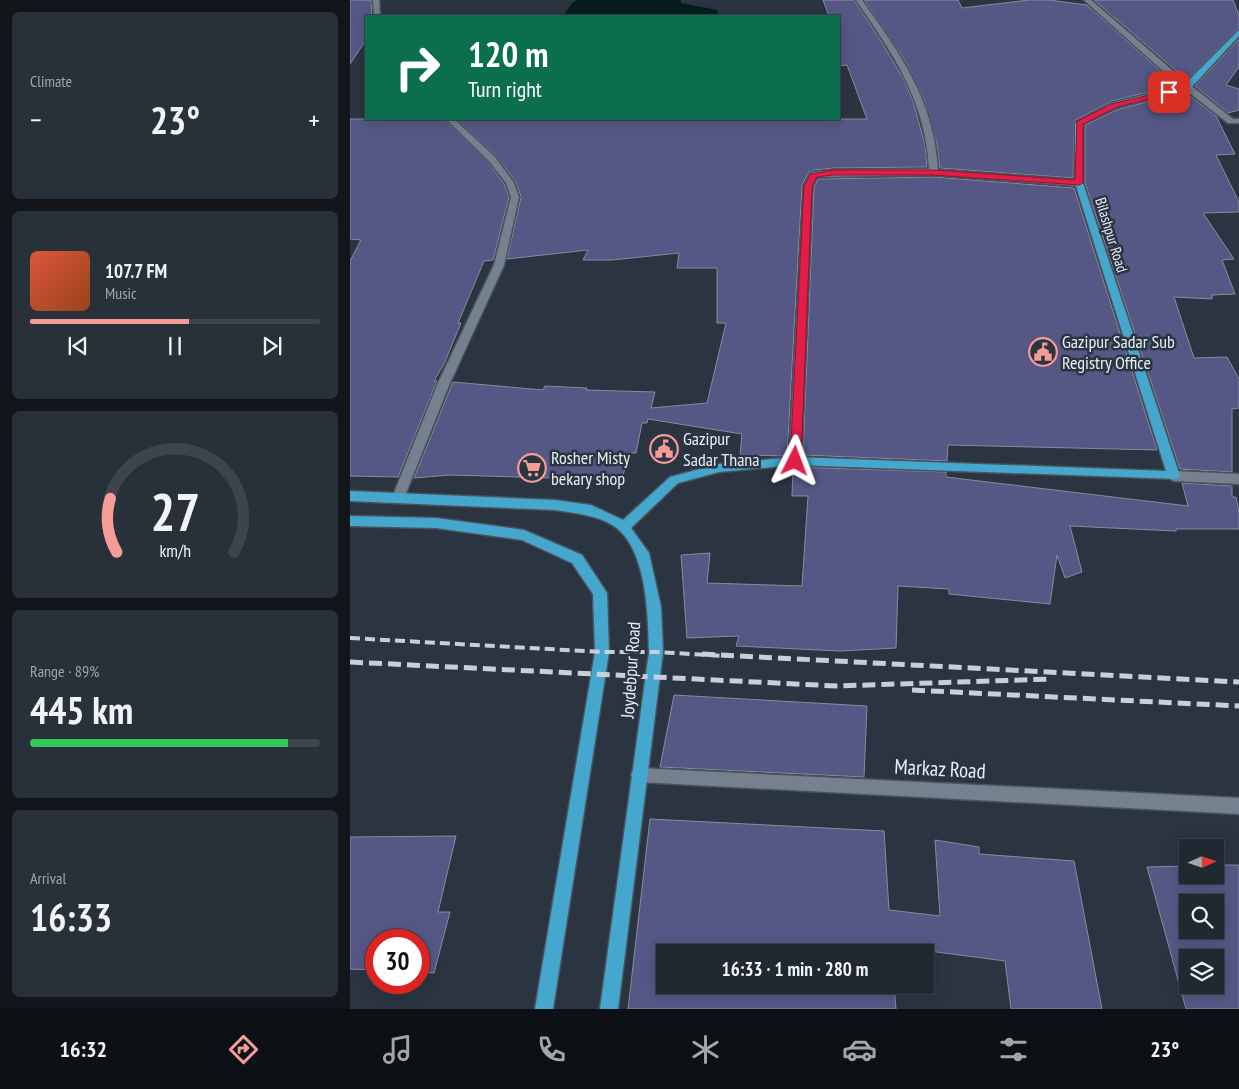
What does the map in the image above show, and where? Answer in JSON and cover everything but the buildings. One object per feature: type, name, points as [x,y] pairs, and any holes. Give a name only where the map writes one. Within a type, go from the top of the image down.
[{"type":"main road","points":[[1187,87],[1239,32]]},
{"type":"main road","name":"Bilashpur Road","points":[[1174,476],[1079,183],[1079,122],[1115,105],[1187,87]]},
{"type":"main road","points":[[624,527],[674,480],[719,468],[795,461],[1174,476]]},
{"type":"main road","name":"Joydebpur Road","points":[[350,496],[555,505],[591,510],[624,527],[642,553],[654,608],[656,652],[609,1009]]},
{"type":"main road","name":"Joydebpur Road","points":[[350,521],[436,523],[524,535],[577,559],[600,593],[602,652],[544,1009]]},
{"type":"street","points":[[376,0],[378,15]]},
{"type":"street","points":[[859,0],[902,66],[922,106],[932,142],[934,172]]},
{"type":"street","points":[[1087,0],[1187,87],[1231,121],[1239,121]]},
{"type":"street","points":[[398,498],[444,383],[499,265],[515,197],[510,183],[492,159],[451,120]]},
{"type":"street","points":[[795,461],[808,186],[814,175],[833,173],[934,172],[1079,183]]},
{"type":"street","points":[[1174,476],[1239,479]]},
{"type":"street","name":"Markaz Road","points":[[639,775],[1239,806]]},
{"type":"shaded area","points":[[577,0],[681,0],[681,3],[717,10],[719,15],[564,15],[572,3]]},
{"type":"railway","points":[[350,638],[602,652],[656,652],[726,656]]},
{"type":"railway","points":[[702,654],[1239,682]]},
{"type":"railway","points":[[350,662],[837,686],[1051,679]]},
{"type":"railway","points":[[912,690],[1239,706]]},
{"type":"place","name":"Gazipur Sadar Sub Registry Office","points":[[1043,352]]},
{"type":"place","name":"Gazipur Sadar Thana","points":[[664,449]]},
{"type":"place","name":"Rosher Misty bekary shop","points":[[532,468]]},
{"type":"route","points":[[795,461],[808,186],[814,175],[833,173],[934,172],[1079,183],[1079,122],[1115,105],[1169,92]]}]
